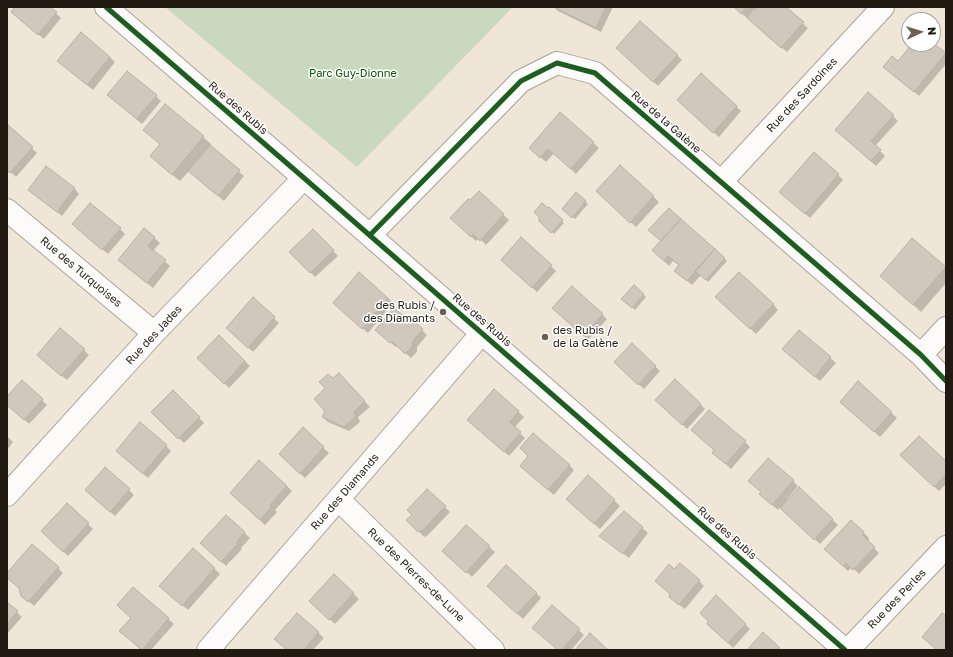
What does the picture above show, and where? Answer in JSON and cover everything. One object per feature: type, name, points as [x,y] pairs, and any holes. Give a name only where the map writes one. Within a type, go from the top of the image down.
[{"type":"street","name":"Rue des Rubis","points":[[106,7],[847,650]]},
{"type":"street","name":"Rue des Sardoines","points":[[721,182],[883,7]]},
{"type":"street","name":"Rue de la Galène","points":[[370,235],[521,81],[557,63],[594,73],[921,355],[946,381]]},
{"type":"street","name":"Rue des Jades","points":[[7,495],[154,333],[304,178]]},
{"type":"street","name":"Rue des Turquoises","points":[[7,210],[154,333]]},
{"type":"street","points":[[921,355],[946,328]]},
{"type":"street","name":"Rue des Diamands","points":[[208,650],[482,334]]},
{"type":"street","name":"Rue des Pierres-de-Lune","points":[[339,500],[493,650]]},
{"type":"street","name":"Rue des Perles","points":[[847,650],[946,547]]},
{"type":"green space","name":"Parc Guy-Dionne","points":[[165,7],[513,7],[357,167]]},
{"type":"building","points":[[15,7],[50,7],[57,12],[38,35],[11,12]]},
{"type":"building","points":[[553,7],[606,7],[596,28]]},
{"type":"building","points":[[734,7],[747,7],[741,14]]},
{"type":"building","points":[[757,7],[786,7],[804,22],[781,48],[747,18]]},
{"type":"building","points":[[640,21],[678,55],[653,82],[616,48]]},
{"type":"building","points":[[81,32],[110,57],[87,85],[57,61]]},
{"type":"building","points":[[941,49],[946,53],[914,92],[883,67],[892,56],[898,61],[905,52],[941,52]]},
{"type":"building","points":[[127,71],[157,95],[137,119],[107,95]]},
{"type":"building","points":[[701,73],[737,106],[713,133],[677,100]]},
{"type":"building","points":[[868,92],[894,115],[871,141],[881,150],[871,161],[835,130]]},
{"type":"building","points":[[165,104],[204,136],[172,175],[150,156],[160,144],[143,130]]},
{"type":"building","points":[[560,112],[594,142],[571,169],[548,149],[540,158],[529,148]]},
{"type":"building","points":[[8,125],[33,147],[10,173],[7,170]]},
{"type":"building","points":[[210,145],[240,170],[218,196],[188,171]]},
{"type":"building","points":[[814,152],[839,174],[805,214],[779,192]]},
{"type":"building","points":[[620,165],[654,196],[630,223],[596,191]]},
{"type":"building","points":[[46,166],[75,188],[57,212],[28,190]]},
{"type":"building","points":[[479,191],[504,214],[480,241],[473,234],[471,237],[450,218],[468,199],[470,200]]},
{"type":"building","points":[[576,192],[586,201],[572,218],[562,209]]},
{"type":"building","points":[[90,203],[121,228],[102,250],[72,224]]},
{"type":"building","points":[[542,203],[548,208],[549,207],[563,220],[551,233],[539,221],[539,217],[534,212]]},
{"type":"building","points":[[669,208],[681,219],[661,241],[648,230]]},
{"type":"building","points":[[681,219],[715,249],[687,281],[674,271],[679,265],[668,256],[664,261],[652,250]]},
{"type":"building","points":[[144,228],[155,237],[148,246],[166,260],[147,283],[118,260]]},
{"type":"building","points":[[313,229],[334,250],[310,273],[289,252]]},
{"type":"building","points":[[521,237],[552,265],[532,288],[501,260]]},
{"type":"building","points":[[912,238],[946,267],[913,305],[880,276]]},
{"type":"building","points":[[715,249],[725,258],[706,280],[695,271]]},
{"type":"building","points":[[359,272],[388,298],[362,329],[333,303]]},
{"type":"building","points":[[739,272],[774,304],[750,329],[715,297]]},
{"type":"building","points":[[634,285],[644,294],[632,308],[621,299]]},
{"type":"building","points":[[572,286],[603,314],[583,336],[552,308]]},
{"type":"building","points":[[253,297],[275,317],[248,348],[226,328]]},
{"type":"building","points":[[394,308],[423,329],[412,342],[413,346],[405,354],[393,342],[390,343],[375,330]]},
{"type":"building","points":[[60,328],[85,349],[61,376],[37,355]]},
{"type":"building","points":[[799,330],[831,357],[815,377],[782,349]]},
{"type":"building","points":[[219,335],[245,361],[224,384],[197,358]]},
{"type":"building","points":[[632,343],[656,366],[638,385],[614,362]]},
{"type":"building","points":[[339,373],[365,401],[354,412],[356,416],[344,427],[322,417],[325,411],[314,399],[325,388],[319,382],[328,374],[333,378]]},
{"type":"building","points":[[675,379],[701,404],[682,425],[655,400]]},
{"type":"building","points":[[22,380],[43,399],[24,420],[7,405],[7,396]]},
{"type":"building","points":[[858,381],[892,412],[874,432],[840,402]]},
{"type":"building","points":[[494,389],[519,411],[510,422],[521,432],[504,452],[467,420]]},
{"type":"building","points":[[173,390],[200,417],[178,439],[151,412]]},
{"type":"building","points":[[709,410],[746,441],[726,464],[712,453],[714,450],[691,430]]},
{"type":"building","points":[[140,422],[167,445],[143,474],[116,451]]},
{"type":"building","points":[[303,427],[324,447],[300,474],[279,454]]},
{"type":"building","points":[[533,433],[570,465],[548,490],[520,466],[528,456],[520,448]]},
{"type":"building","points":[[919,436],[946,461],[946,474],[934,487],[900,455]]},
{"type":"building","points":[[768,458],[794,480],[772,505],[759,494],[761,492],[748,481]]},
{"type":"building","points":[[259,460],[287,486],[270,505],[272,506],[260,520],[230,493]]},
{"type":"building","points":[[105,467],[130,489],[110,512],[85,490]]},
{"type":"building","points":[[588,475],[615,500],[594,524],[566,499]]},
{"type":"building","points":[[799,487],[833,519],[814,540],[780,508]]},
{"type":"building","points":[[427,489],[446,506],[423,530],[418,532],[406,520],[412,515],[407,510]]},
{"type":"building","points":[[67,503],[89,523],[63,552],[41,531]]},
{"type":"building","points":[[624,511],[643,527],[623,554],[599,536]]},
{"type":"building","points":[[226,515],[245,532],[237,542],[238,544],[221,562],[200,543]]},
{"type":"building","points":[[851,520],[864,532],[863,536],[875,547],[853,570],[846,563],[843,566],[824,549]]},
{"type":"building","points":[[466,525],[490,546],[466,573],[442,551]]},
{"type":"building","points":[[32,544],[59,567],[28,602],[21,596],[19,588],[7,578],[7,573]]},
{"type":"building","points":[[193,548],[215,568],[182,606],[159,586]]},
{"type":"building","points":[[680,563],[700,580],[679,605],[669,597],[670,594],[655,581],[669,564],[674,569]]},
{"type":"building","points":[[506,565],[537,593],[517,614],[487,586]]},
{"type":"building","points":[[334,574],[354,593],[329,620],[309,601]]},
{"type":"building","points":[[133,587],[169,618],[142,650],[119,631],[131,618],[117,605]]},
{"type":"building","points":[[716,595],[746,624],[728,643],[707,624],[708,621],[700,613]]},
{"type":"building","points":[[7,602],[18,611],[7,624]]},
{"type":"building","points":[[552,605],[580,629],[562,650],[558,650],[532,628]]},
{"type":"building","points":[[297,613],[319,632],[304,650],[287,650],[274,639]]},
{"type":"building","points":[[942,613],[946,616],[946,650],[937,650],[922,637]]},
{"type":"building","points":[[763,632],[780,648],[778,650],[747,650]]},
{"type":"building","points":[[590,633],[608,650],[575,650]]},
{"type":"cycle path","points":[[106,7],[845,650]]},
{"type":"cycle path","points":[[370,235],[521,81],[557,63],[595,73],[921,355],[946,381]]},
{"type":"place","name":"des Rubis / des Diamants","points":[[443,312]]},
{"type":"place","name":"des Rubis / de la Galène","points":[[545,337]]}]
